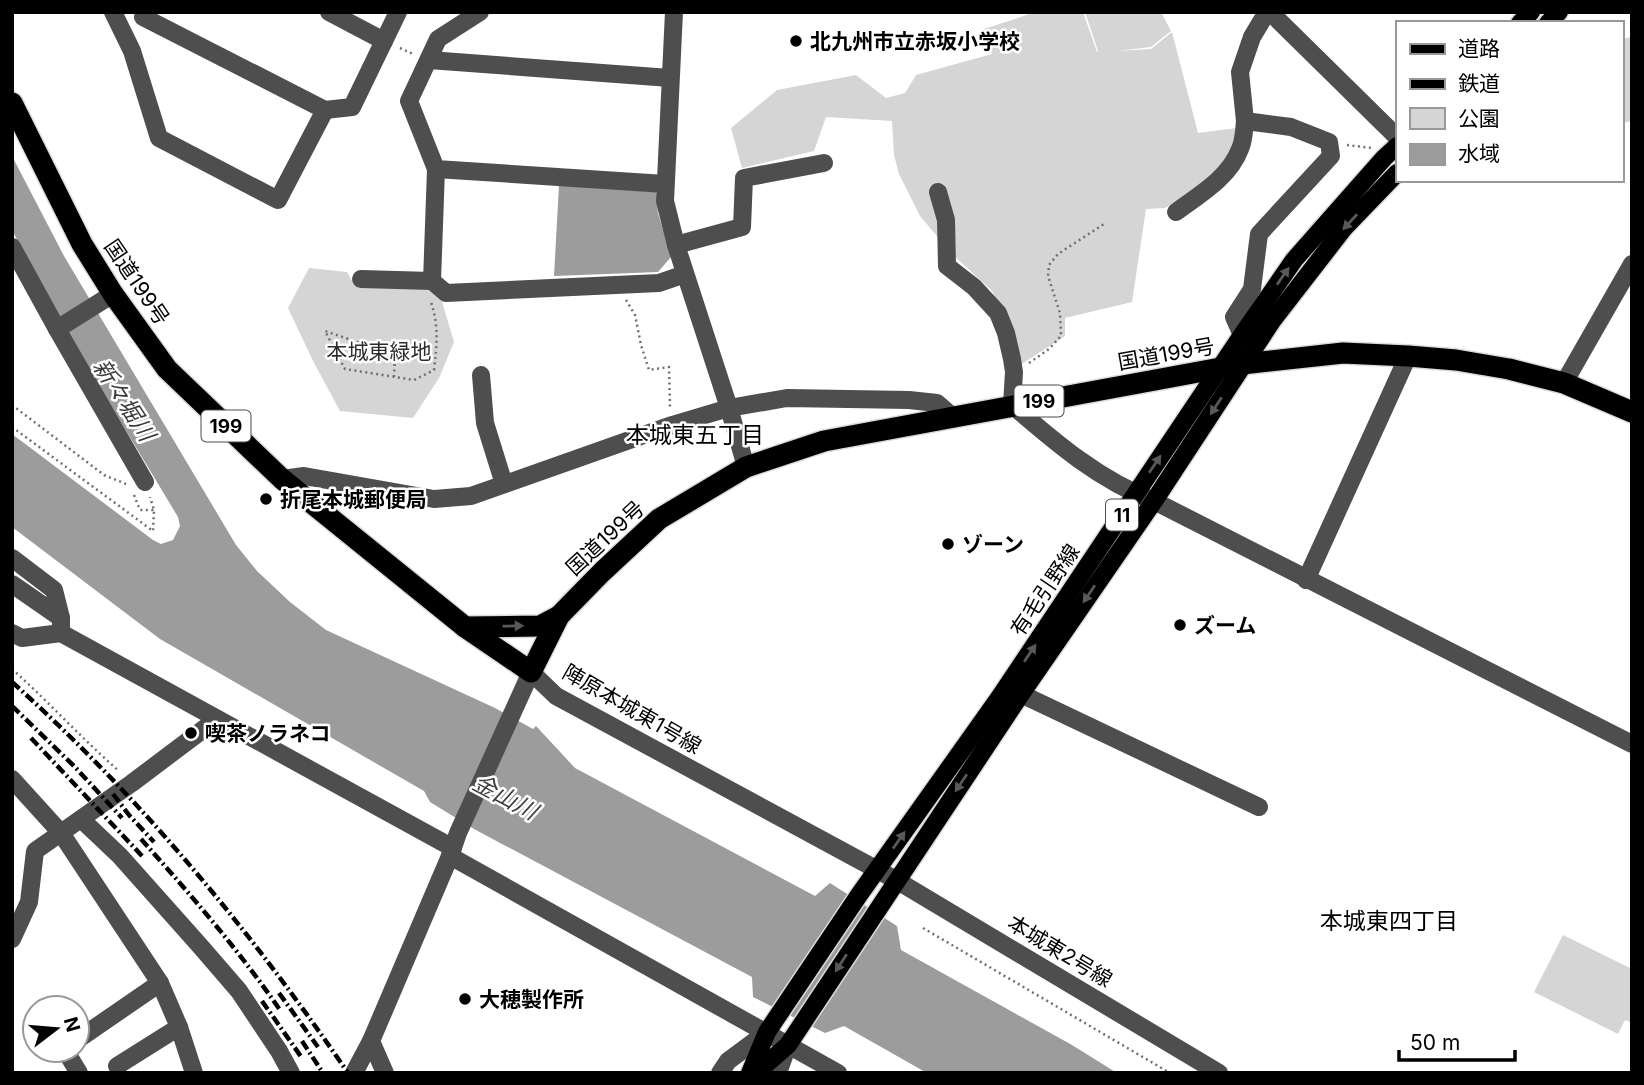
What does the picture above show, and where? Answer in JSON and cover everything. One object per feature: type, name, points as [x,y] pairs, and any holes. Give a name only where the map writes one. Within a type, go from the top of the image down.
[{"type":"highway","name":"国道199号","points":[[12,103],[82,244],[105,299],[167,369],[282,478],[466,627],[531,672],[559,616],[659,519],[746,467],[824,441],[1242,364],[1343,353],[1456,360],[1509,369],[1564,383],[1632,412]]},
{"type":"highway","name":"199","points":[[466,627],[540,626],[559,616]]},
{"type":"main road","name":"有毛引野線","points":[[750,1073],[772,1026],[859,895],[1028,656],[1294,260],[1396,147]]},
{"type":"main road","name":"有毛引野線","points":[[756,1073],[792,1038],[1272,321],[1344,228],[1396,174]]},
{"type":"street","points":[[113,12],[132,51],[159,138],[278,200],[325,110]]},
{"type":"street","points":[[329,12],[384,41]]},
{"type":"street","points":[[132,51],[144,14],[325,110],[352,107],[398,12]]},
{"type":"street","points":[[435,284],[436,169],[409,101],[438,39],[480,12]]},
{"type":"street","points":[[674,12],[665,201],[676,245],[746,467]]},
{"type":"street","points":[[1176,212],[1215,183],[1242,148],[1245,121],[1240,72],[1252,37],[1269,12],[1396,136]]},
{"type":"street","points":[[429,60],[670,78]]},
{"type":"street","points":[[1242,335],[1234,317],[1251,289],[1259,234],[1331,156],[1329,142],[1291,127],[1245,121]]},
{"type":"street","points":[[676,245],[742,227],[744,178],[824,163]]},
{"type":"street","points":[[436,169],[665,184]]},
{"type":"street","points":[[937,192],[946,220],[947,266],[974,287],[998,313],[1006,333],[1014,372],[1012,405],[1055,442],[1099,474],[1135,494],[1154,500],[1306,580],[1632,744]]},
{"type":"street","points":[[12,247],[145,482]]},
{"type":"street","points":[[1564,383],[1632,264]]},
{"type":"street","points":[[360,279],[435,284],[446,293],[659,283],[685,274]]},
{"type":"street","points":[[57,329],[105,299]]},
{"type":"street","points":[[1306,580],[1408,356]]},
{"type":"street","points":[[481,375],[485,424],[505,484]]},
{"type":"street","points":[[282,478],[304,475],[435,499],[471,496],[672,425],[729,408],[787,398],[937,403],[953,417]]},
{"type":"street","points":[[12,558],[54,590],[61,626]]},
{"type":"street","points":[[12,584],[61,626],[216,719],[454,846],[772,1026],[838,1073]]},
{"type":"street","points":[[12,633],[22,638],[61,626]]},
{"type":"street","name":"陣原本城東1号線","points":[[354,1073],[371,1041],[531,672],[556,696],[878,870]]},
{"type":"street","points":[[1021,694],[1259,807]]},
{"type":"street","points":[[12,939],[29,902],[35,851],[132,783],[216,719]]},
{"type":"street","points":[[12,779],[61,832],[160,984],[179,1027],[194,1073]]},
{"type":"street","points":[[81,819],[120,856],[239,991],[291,1073]]},
{"type":"street","name":"本城東2号線","points":[[878,870],[1219,1073]]},
{"type":"street","points":[[91,1031],[160,984]]},
{"type":"street","points":[[720,1073],[728,1061],[772,1026]]},
{"type":"street","points":[[117,1066],[179,1027]]},
{"type":"street","points":[[778,1073],[792,1038]]},
{"type":"street","points":[[371,1041],[385,1073]]},
{"type":"path","points":[[384,41],[429,60]]},
{"type":"path","points":[[1329,142],[1372,148]]},
{"type":"path","points":[[1014,372],[1049,349],[1061,336],[1060,313],[1048,276],[1049,265],[1058,254],[1104,224]]},
{"type":"path","points":[[394,377],[395,355],[326,331],[345,369],[394,377],[414,380],[434,370],[438,338],[436,318],[428,295],[435,284]]},
{"type":"path","points":[[617,285],[635,315],[649,370],[669,367],[671,416]]},
{"type":"path","points":[[12,405],[104,475],[130,485],[140,510],[154,510]]},
{"type":"path","points":[[12,427],[153,531],[154,510],[145,482]]},
{"type":"path","points":[[12,669],[132,783]]},
{"type":"path","points":[[923,928],[1170,1073]]},
{"type":"green space","points":[[1036,12],[1083,12],[1097,52],[1085,12],[1161,12],[1171,31],[1151,47],[1117,51],[1151,49],[1172,32],[1198,133],[1237,128],[1232,148],[1220,167],[1203,185],[1165,208],[1146,209],[1132,302],[1065,318],[1065,336],[1017,367],[1014,332],[992,291],[952,254],[920,216],[899,174],[894,155],[892,121],[826,117],[814,151],[742,168],[731,128],[777,90],[856,75],[886,98],[905,93],[916,75],[992,54],[984,29]]},
{"type":"green space","points":[[1632,37],[1632,121],[1623,123],[1623,39]]},
{"type":"green space","name":"本城東緑地","points":[[309,268],[347,272],[355,286],[431,288],[440,295],[454,342],[439,378],[413,418],[340,411],[288,308]]},
{"type":"green space","points":[[1563,935],[1632,969],[1632,1023],[1625,1020],[1618,1034],[1534,992]]},
{"type":"water","points":[[12,156],[64,256],[236,545],[257,571],[290,602],[326,630],[495,708],[533,729],[536,726],[575,768],[815,896],[830,883],[897,926],[901,950],[1117,1073],[927,1073],[844,1026],[825,1033],[753,997],[752,977],[474,829],[430,802],[424,791],[160,639],[12,527],[12,434],[153,540],[161,544],[173,540],[180,526],[178,517],[57,316],[12,230]]},
{"type":"water","points":[[559,185],[656,192],[658,213],[671,257],[658,272],[554,276]]},
{"type":"railway","points":[[12,682],[105,772],[192,867],[273,968],[348,1073]]},
{"type":"railway","points":[[12,706],[74,766],[122,818]]},
{"type":"railway","points":[[31,738],[144,858]]},
{"type":"railway","points":[[113,794],[154,842]]},
{"type":"railway","points":[[141,839],[230,944],[280,1010]]},
{"type":"railway","points":[[279,993],[318,1047]]},
{"type":"railway","points":[[262,1001],[302,1058]]},
{"type":"railway","points":[[302,1041],[323,1073]]},
{"type":"place","name":"北九州市立赤坂小学校","points":[[796,41]]},
{"type":"place","name":"折尾本城郵便局","points":[[266,499]]},
{"type":"place","name":"ゾーン","points":[[948,544]]},
{"type":"place","name":"ズーム","points":[[1180,625]]},
{"type":"place","name":"喫茶ノラネコ","points":[[191,733]]},
{"type":"place","name":"大穂製作所","points":[[465,999]]},
{"type":"district","name":"本城東五丁目","points":[[695,435]]},
{"type":"district","name":"本城東四丁目","points":[[1389,921]]},
{"type":"water label","name":"新々堀川","points":[[124,400]]},
{"type":"water label","name":"金山川","points":[[505,797]]}]
